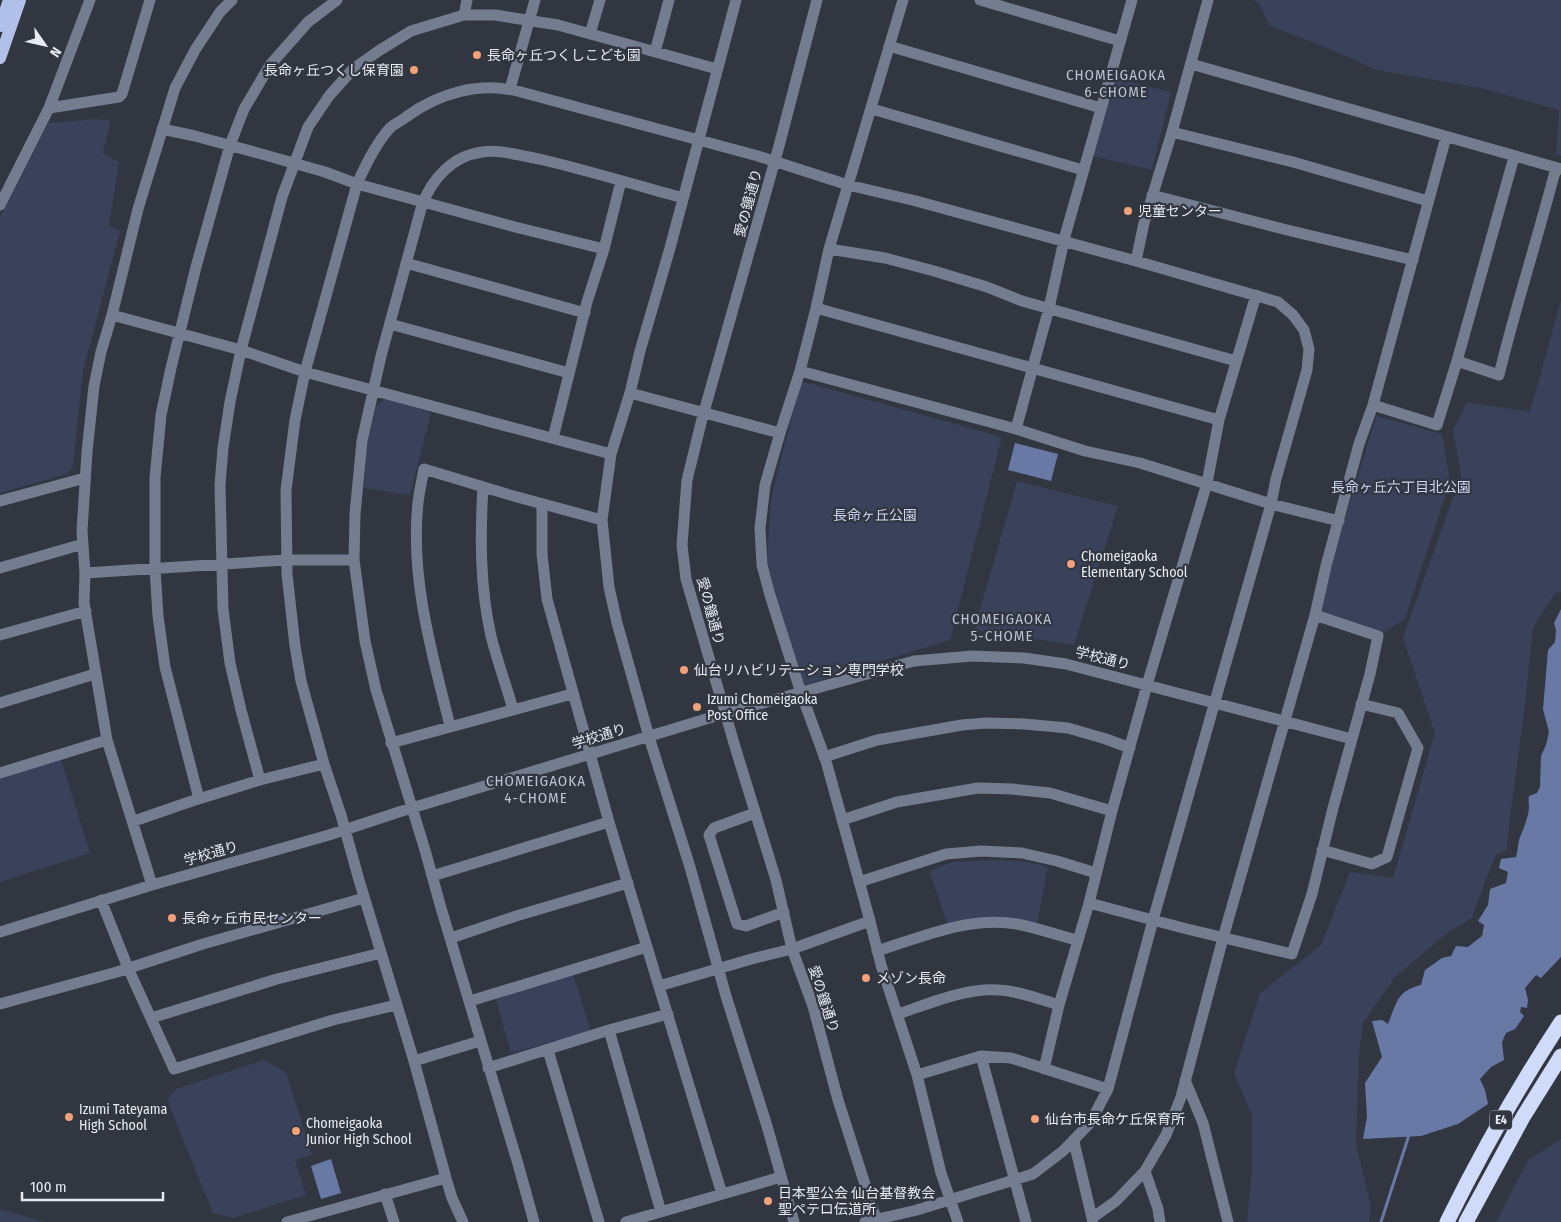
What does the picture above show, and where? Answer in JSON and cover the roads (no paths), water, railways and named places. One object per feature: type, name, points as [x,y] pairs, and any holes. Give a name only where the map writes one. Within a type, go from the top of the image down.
[{"type":"highway","name":"E4","points":[[1447,1222],[1486,1146],[1561,1022]]},
{"type":"highway","name":"E4","points":[[1466,1222],[1523,1117],[1561,1056]]},
{"type":"main road","points":[[0,26],[9,0]]},
{"type":"main road","points":[[0,58],[20,0]]},
{"type":"street","points":[[0,206],[49,108],[90,0]]},
{"type":"street","points":[[49,108],[119,97],[122,94],[150,0]]},
{"type":"street","points":[[152,885],[134,821],[107,740],[96,674],[86,611],[82,523],[85,478],[94,386],[101,352],[138,209],[162,129],[175,88],[195,50],[220,12],[232,0]]},
{"type":"street","points":[[199,799],[165,667],[158,616],[155,568],[155,478],[161,415],[179,334],[230,145],[244,109],[270,65],[308,22],[337,0]]},
{"type":"street","points":[[464,14],[467,0]]},
{"type":"street","points":[[510,89],[535,0]]},
{"type":"street","points":[[590,34],[600,0]]},
{"type":"street","points":[[655,52],[669,0]]},
{"type":"street","points":[[736,0],[640,350],[630,393],[611,454],[602,520],[610,587],[617,623],[794,1222]]},
{"type":"street","name":"愛の鐘通り","points":[[817,0],[704,414],[688,480],[682,545],[686,579],[776,880],[792,949],[813,1006],[873,1221]]},
{"type":"street","points":[[902,0],[872,109],[829,249],[800,371],[765,485],[760,528],[762,565],[772,603],[800,693],[824,757],[878,951],[916,1075],[941,1173],[958,1222]]},
{"type":"street","points":[[980,0],[1120,41]]},
{"type":"street","points":[[1016,429],[1049,308],[1063,242],[1132,0]]},
{"type":"street","points":[[1136,261],[1152,195],[1172,132],[1208,0]]},
{"type":"street","points":[[260,780],[230,663],[223,609],[220,485],[230,402],[241,350],[275,224],[294,163],[308,127],[329,96],[353,69],[411,31],[464,14],[495,15],[530,20],[590,34],[717,69]]},
{"type":"street","points":[[889,46],[1101,108]]},
{"type":"street","points":[[1191,64],[1559,169],[1515,310],[1499,375],[1457,361]]},
{"type":"street","points":[[463,1222],[452,1198],[446,1178],[414,1061],[324,764],[301,681],[294,646],[286,560],[286,490],[295,420],[305,372],[356,184],[368,158],[390,128],[422,106],[451,93],[482,88],[510,89],[698,140],[848,185],[1136,261],[1256,295],[1278,302],[1293,315],[1304,330],[1309,349],[1307,370],[1153,920],[1108,1089],[1090,1123],[1074,1142],[1033,1174],[893,1217],[873,1221]]},
{"type":"street","points":[[872,109],[1083,170]]},
{"type":"street","points":[[162,129],[230,145],[325,172],[356,184],[604,250]]},
{"type":"street","points":[[1172,132],[1293,162],[1428,201]]},
{"type":"street","points":[[1074,1142],[1093,1220],[1116,1201],[1145,1171],[1166,1135],[1181,1097],[1223,938],[1315,615],[1326,566],[1359,444],[1373,405],[1446,137]]},
{"type":"street","points":[[534,1222],[413,808],[391,743],[364,641],[354,560],[355,514],[362,440],[390,324],[423,201],[427,191],[449,165],[464,157],[482,152],[514,154],[683,198]]},
{"type":"street","points":[[1373,405],[1437,425],[1457,361],[1514,156]]},
{"type":"street","points":[[553,438],[587,302],[604,250],[622,181]]},
{"type":"street","points":[[1152,195],[1413,260]]},
{"type":"street","points":[[829,249],[885,258],[926,269],[987,287],[1022,301],[1236,361]]},
{"type":"street","points":[[406,263],[585,313]]},
{"type":"street","points":[[1044,1069],[1058,1004],[1089,903],[1147,685],[1207,483],[1219,420],[1256,295]]},
{"type":"street","points":[[816,308],[1219,420]]},
{"type":"street","points":[[112,315],[241,350],[305,372],[611,454]]},
{"type":"street","points":[[390,324],[570,373]]},
{"type":"street","points":[[800,371],[1016,429],[1085,450],[1140,463],[1271,504],[1339,521]]},
{"type":"street","points":[[630,393],[780,433]]},
{"type":"street","points":[[450,726],[432,652],[417,568],[418,502],[424,469],[602,520]]},
{"type":"street","points":[[0,500],[85,478]]},
{"type":"street","points":[[483,487],[481,551],[484,592],[491,636],[513,709]]},
{"type":"street","points":[[542,504],[542,554],[547,599],[609,822],[722,1194]]},
{"type":"street","points":[[0,568],[83,544]]},
{"type":"street","points":[[85,572],[286,560],[354,560]]},
{"type":"street","points":[[0,635],[86,611]]},
{"type":"street","points":[[1089,903],[1292,954],[1312,894],[1378,636],[1315,615]]},
{"type":"street","name":"学校通り","points":[[0,932],[101,900],[345,830],[649,736],[914,661],[972,656],[1024,658],[1066,664],[1352,739]]},
{"type":"street","points":[[0,703],[96,674]]},
{"type":"street","points":[[391,743],[572,694]]},
{"type":"street","points":[[1322,850],[1372,864],[1387,857],[1418,748],[1398,713],[1361,704]]},
{"type":"street","points":[[824,757],[877,740],[962,725],[990,723],[1068,728],[1130,748]]},
{"type":"street","points":[[0,773],[107,740]]},
{"type":"street","points":[[134,821],[260,780],[324,764]]},
{"type":"street","points":[[842,820],[897,802],[978,788],[1050,793],[1112,811]]},
{"type":"street","points":[[755,813],[714,828],[709,835],[737,924],[746,926],[784,912]]},
{"type":"street","points":[[432,876],[609,822]]},
{"type":"street","points":[[860,882],[946,854],[981,851],[1022,853],[1096,873]]},
{"type":"street","points":[[451,938],[516,916],[628,883]]},
{"type":"street","points":[[0,1004],[364,898]]},
{"type":"street","points":[[101,900],[128,968],[174,1069],[333,1020],[396,1005]]},
{"type":"street","points":[[659,986],[718,968],[792,949],[870,920]]},
{"type":"street","points":[[878,951],[950,928],[981,923],[1016,924],[1077,940]]},
{"type":"street","points":[[470,1001],[647,947]]},
{"type":"street","points":[[151,1018],[277,979],[381,952]]},
{"type":"street","points":[[898,1014],[969,992],[998,990],[1058,1004]]},
{"type":"street","points":[[488,1068],[609,1030],[668,1014]]},
{"type":"street","points":[[609,1030],[661,1212]]},
{"type":"street","points":[[414,1061],[480,1041]]},
{"type":"street","points":[[548,1050],[599,1222]]},
{"type":"street","points":[[916,1075],[982,1056],[1011,1058],[1108,1089]]},
{"type":"street","points":[[982,1056],[1026,1222]]},
{"type":"street","points":[[1185,1080],[1203,1123],[1228,1222]]},
{"type":"street","points":[[1145,1171],[1158,1209],[1160,1222]]},
{"type":"street","points":[[626,1222],[781,1177]]},
{"type":"street","points":[[287,1222],[324,1217],[385,1194],[446,1178]]},
{"type":"street","points":[[385,1194],[394,1222]]},
{"type":"waterway","points":[[1381,1222],[1409,1135]]},
{"type":"place","name":"長命ヶ丘つくしこども園","points":[[477,55]]},
{"type":"place","name":"長命ヶ丘つくし保育園","points":[[414,70]]},
{"type":"place","name":"児童センター","points":[[1128,211]]},
{"type":"place","name":"Chomeigaoka Elementary School","points":[[1071,564]]},
{"type":"place","name":"仙台リハビリテーション専門学校","points":[[684,670]]},
{"type":"place","name":"Izumi Chomeigaoka Post Office","points":[[697,707]]},
{"type":"place","name":"長命ヶ丘市民センター","points":[[172,918]]},
{"type":"place","name":"メゾン長命","points":[[866,978]]},
{"type":"place","name":"Izumi Tateyama High School","points":[[69,1117]]},
{"type":"place","name":"仙台市長命ケ丘保育所","points":[[1035,1119]]},
{"type":"place","name":"Chomeigaoka Junior High School","points":[[296,1131]]},
{"type":"place","name":"日本聖公会 仙台基督教会 聖ペテロ伝道所","points":[[768,1201]]},
{"type":"district","name":"CHOMEIGAOKA 6-CHOME","points":[[1116,84]]},
{"type":"district","name":"CHOMEIGAOKA 5-CHOME","points":[[1002,628]]},
{"type":"district","name":"CHOMEIGAOKA 4-CHOME","points":[[536,790]]},
{"type":"park label","name":"長命ヶ丘六丁目北公園","points":[[1401,487]]},
{"type":"park label","name":"長命ヶ丘公園","points":[[875,515]]}]
